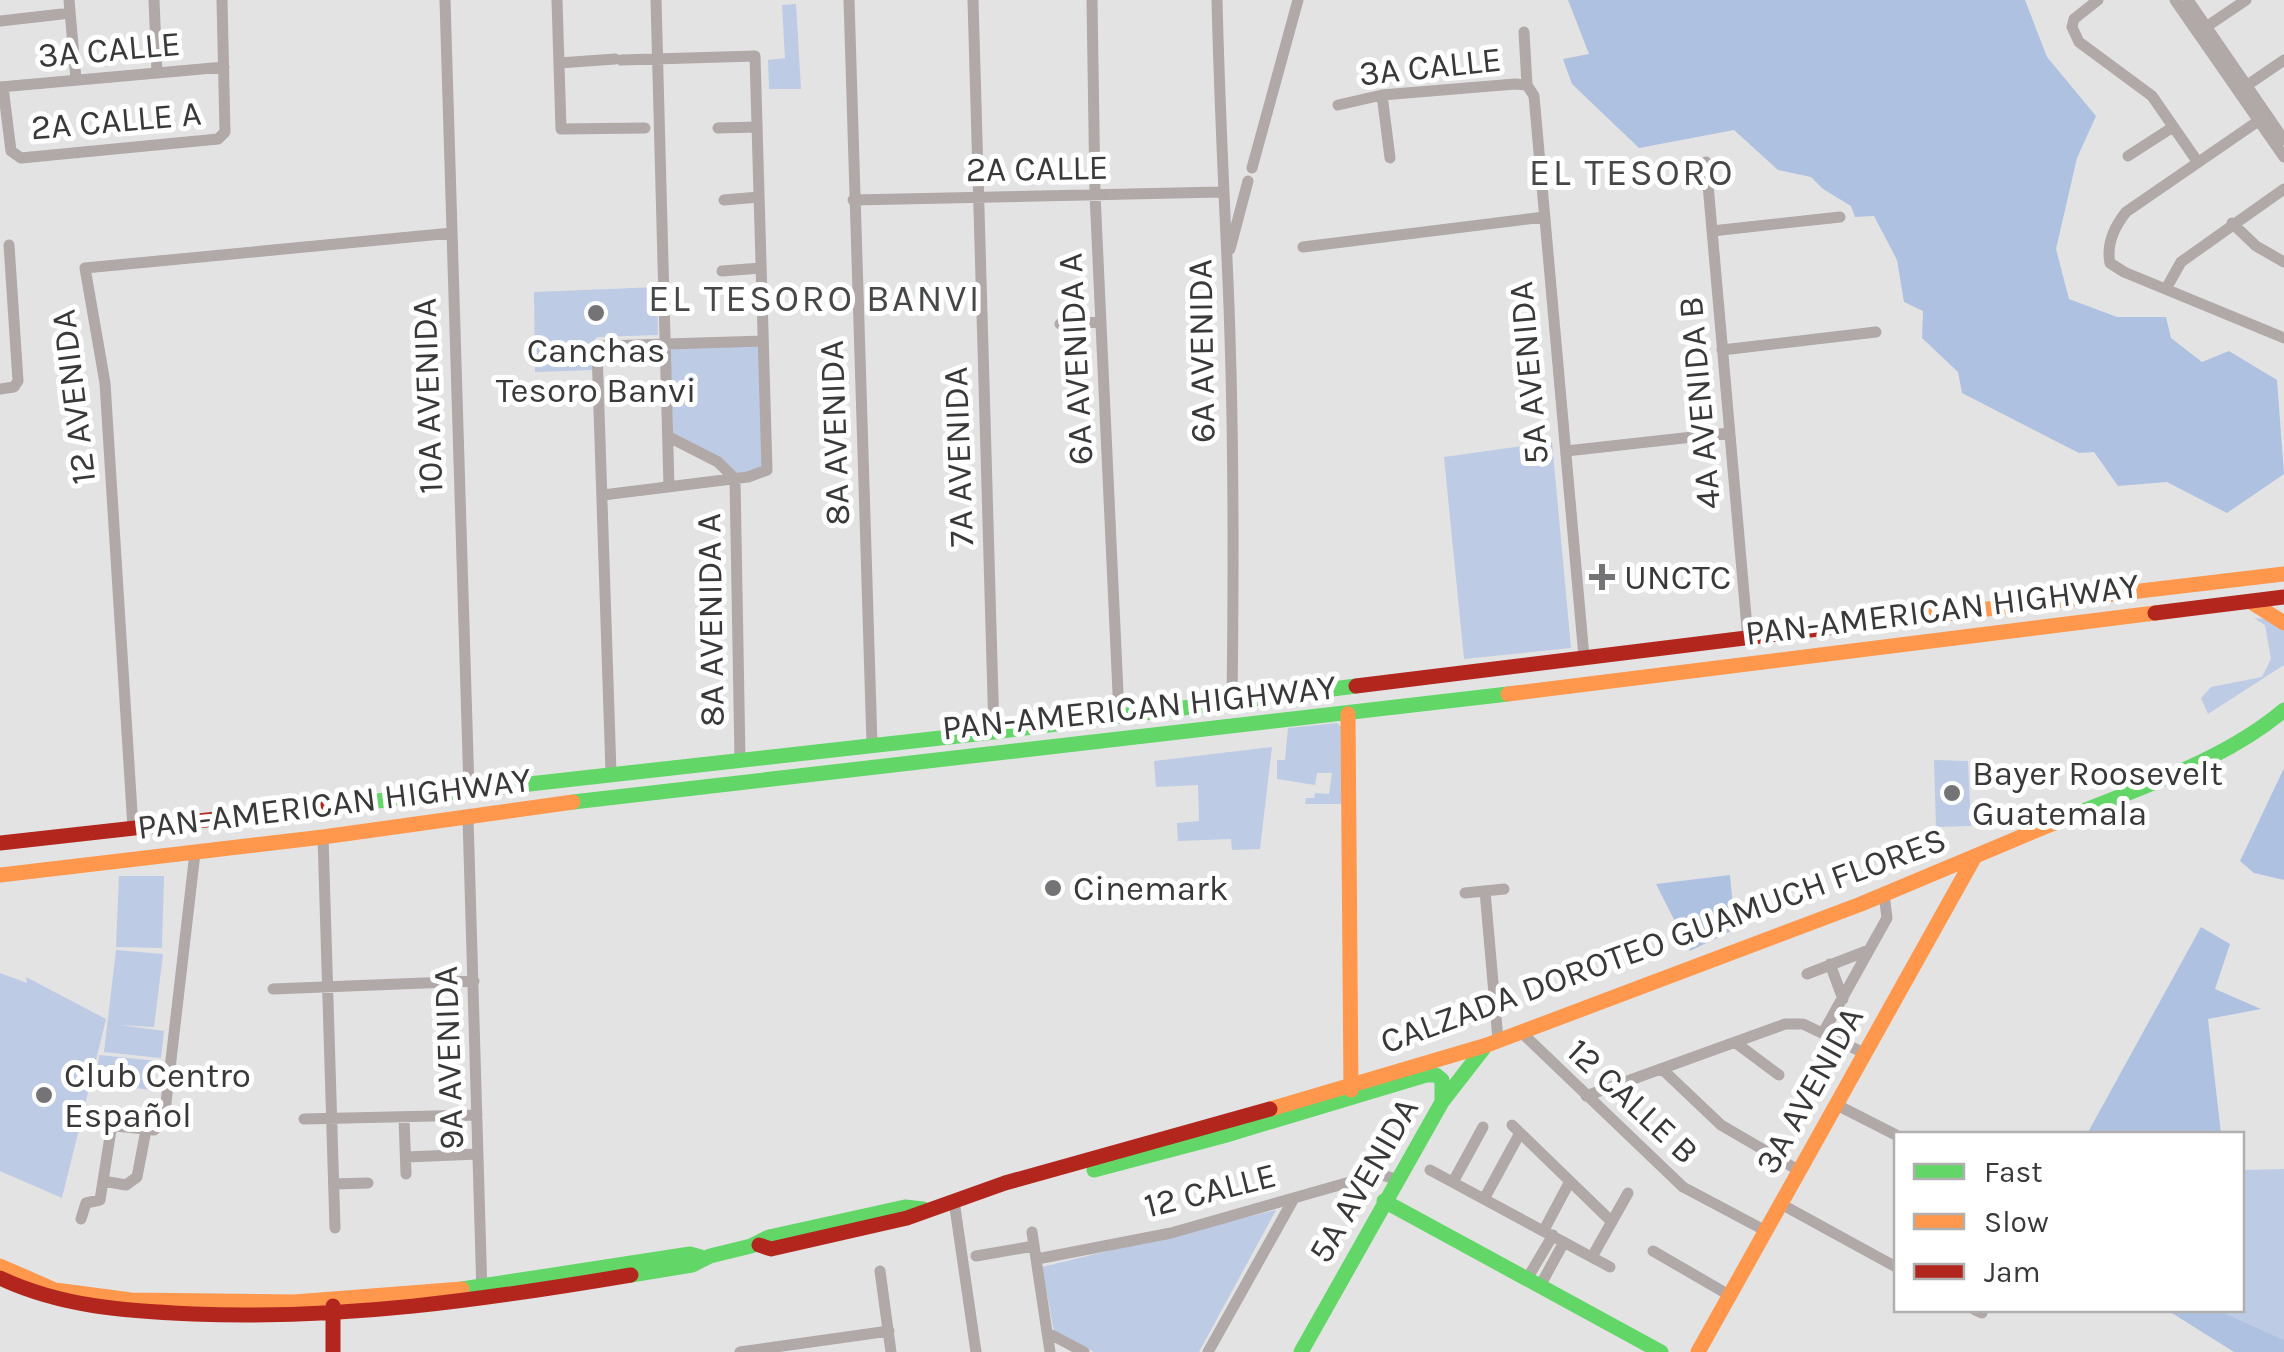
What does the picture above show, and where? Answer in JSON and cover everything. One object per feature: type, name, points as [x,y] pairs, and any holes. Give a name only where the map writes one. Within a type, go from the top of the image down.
[{"type":"main road","points":[[2250,578],[2284,559]]},
{"type":"main road","name":"PAN-AMERICAN HIGHWAY","points":[[0,843],[994,732],[1584,656],[2284,574]]},
{"type":"main road","name":"PAN-AMERICAN HIGHWAY","points":[[0,875],[323,837],[599,798],[1348,714],[2284,597]]},
{"type":"main road","points":[[2251,602],[2284,623]]},
{"type":"main road","points":[[1998,608],[1975,620],[1969,628],[1975,633],[1998,632]]},
{"type":"main road","points":[[1348,714],[1352,701],[1366,694],[1627,663],[1685,645]]},
{"type":"main road","points":[[1152,733],[1175,722],[1222,716],[1232,700]]},
{"type":"main road","name":"CALZADA DOROTEO GUAMUCH FLORES","points":[[1351,1091],[1521,1032],[1974,858],[2218,753],[2264,728],[2284,710]]},
{"type":"main road","name":"5A AVENIDA","points":[[1348,714],[1351,1091]]},
{"type":"main road","points":[[745,782],[746,770],[751,767],[820,759],[845,748]]},
{"type":"main road","points":[[599,798],[622,788],[725,776],[738,770],[740,760]]},
{"type":"main road","name":"3A AVENIDA","points":[[1698,1352],[1974,858]]},
{"type":"main road","points":[[1926,876],[1943,884],[1943,910]]},
{"type":"main road","name":"5A AVENIDA","points":[[1301,1352],[1442,1102],[1493,1042]]},
{"type":"main road","name":"CALZADA DOROTEO GUAMUCH FLORES","points":[[0,1278],[46,1298],[113,1303],[326,1308],[482,1292],[692,1264],[701,1258],[760,1245],[769,1238],[905,1207],[923,1209],[984,1194],[1005,1183],[1351,1091],[1430,1074],[1442,1080],[1442,1102]]},
{"type":"main road","points":[[1384,1201],[1660,1352]]},
{"type":"main road","name":"CALZADA DOROTEO GUAMUCH FLORES","points":[[0,1266],[43,1286],[113,1303]]},
{"type":"main road","points":[[325,1352],[326,1308]]},
{"type":"main road","points":[[326,1308],[333,1352]]},
{"type":"street","points":[[69,0],[76,79]]},
{"type":"street","points":[[154,0],[157,72]]},
{"type":"street","points":[[222,0],[224,67]]},
{"type":"street","name":"10A AVENIDA","points":[[445,0],[470,790]]},
{"type":"street","points":[[557,0],[560,127],[645,128]]},
{"type":"street","points":[[656,0],[670,487]]},
{"type":"street","name":"8A AVENIDA","points":[[849,0],[872,744]]},
{"type":"street","name":"7A AVENIDA","points":[[972,0],[994,732]]},
{"type":"street","name":"6A AVENIDA A","points":[[1092,0],[1095,194],[1119,715]]},
{"type":"street","name":"6A AVENIDA","points":[[1217,0],[1221,192],[1227,258],[1232,700]]},
{"type":"street","points":[[1227,258],[1298,0]]},
{"type":"street","points":[[2175,0],[2262,118],[2284,140]]},
{"type":"street","points":[[2188,0],[2246,86],[2284,157]]},
{"type":"street","points":[[2206,27],[2246,0]]},
{"type":"street","points":[[2091,2],[2074,19],[2074,34],[2079,42],[2152,96],[2197,161]]},
{"type":"street","points":[[0,20],[62,14]]},
{"type":"street","name":"5A AVENIDA","points":[[1524,32],[1527,85],[1534,96],[1584,656]]},
{"type":"street","points":[[558,62],[754,56],[767,470],[735,479],[603,495]]},
{"type":"street","points":[[2246,86],[2284,60]]},
{"type":"street","name":"3A CALLE","points":[[2,87],[224,67]]},
{"type":"street","name":"2A CALLE A","points":[[2,87],[14,156],[60,154],[222,137],[224,67]]},
{"type":"street","name":"3A CALLE","points":[[1338,104],[1382,95],[1527,85]]},
{"type":"street","points":[[1382,95],[1390,158]]},
{"type":"street","points":[[2262,118],[2126,212],[2112,236],[2108,256],[2115,268],[2284,338]]},
{"type":"street","points":[[718,128],[757,127]]},
{"type":"street","points":[[2128,156],[2173,127]]},
{"type":"street","name":"4A AVENIDA B","points":[[1706,162],[1748,639]]},
{"type":"street","points":[[2167,287],[2181,262],[2284,189]]},
{"type":"street","name":"2A CALLE","points":[[853,200],[1221,192]]},
{"type":"street","points":[[724,200],[759,197]]},
{"type":"street","points":[[1303,247],[1544,216]]},
{"type":"street","points":[[1712,231],[1840,217]]},
{"type":"street","points":[[2232,223],[2256,246],[2284,262]]},
{"type":"street","name":"12 AVENIDA","points":[[133,828],[105,384],[84,268],[452,233]]},
{"type":"street","points":[[0,388],[16,385],[8,244]]},
{"type":"street","points":[[722,271],[761,268]]},
{"type":"street","points":[[1060,324],[1101,322]]},
{"type":"street","points":[[1722,350],[1876,332]]},
{"type":"street","points":[[611,773],[597,350],[603,346],[763,341]]},
{"type":"street","points":[[1566,450],[1729,434]]},
{"type":"street","points":[[669,437],[718,462],[735,479]]},
{"type":"street","name":"8A AVENIDA A","points":[[735,479],[740,760]]},
{"type":"street","name":"9A AVENIDA","points":[[468,816],[482,1292]]},
{"type":"street","points":[[323,837],[335,1228]]},
{"type":"street","points":[[81,1220],[86,1204],[100,1200],[111,1130],[116,1126],[154,1130],[164,1120],[195,853]]},
{"type":"street","points":[[1465,893],[1504,888]]},
{"type":"street","points":[[1485,891],[1493,1042]]},
{"type":"street","points":[[1824,1031],[1887,918],[1884,894]]},
{"type":"street","points":[[1808,974],[1870,950]]},
{"type":"street","points":[[1830,964],[1843,999]]},
{"type":"street","points":[[274,988],[474,980]]},
{"type":"street","points":[[1586,1096],[1785,1024],[1804,1024],[1824,1031],[1864,1053]]},
{"type":"street","name":"12 CALLE B","points":[[1521,1032],[1683,1187],[1766,1231]]},
{"type":"street","points":[[1736,1044],[1779,1075]]},
{"type":"street","points":[[1662,1070],[1720,1126],[1798,1170]]},
{"type":"street","points":[[1835,1104],[1894,1134]]},
{"type":"street","points":[[304,1120],[477,1114]]},
{"type":"street","points":[[404,1118],[406,1174]]},
{"type":"street","points":[[1453,1182],[1483,1127]]},
{"type":"street","points":[[1484,1199],[1516,1129],[1612,1222]]},
{"type":"street","points":[[103,1181],[126,1184],[137,1177],[146,1130]]},
{"type":"street","points":[[406,1158],[478,1154]]},
{"type":"street","points":[[1430,1170],[1610,1268]]},
{"type":"street","name":"12 CALLE","points":[[976,1256],[1036,1252],[1170,1232],[1378,1174],[1396,1179]]},
{"type":"street","points":[[1533,1283],[1570,1181]]},
{"type":"street","points":[[334,1184],[368,1183]]},
{"type":"street","points":[[1592,1257],[1628,1193]]},
{"type":"street","points":[[1208,1352],[1293,1200]]},
{"type":"street","points":[[954,1201],[976,1352]]},
{"type":"street","points":[[1780,1204],[1894,1266]]},
{"type":"street","points":[[1032,1232],[1050,1352]]},
{"type":"street","points":[[1533,1283],[1554,1261],[1553,1236]]},
{"type":"street","points":[[1653,1251],[1729,1295]]},
{"type":"street","points":[[1541,1254],[1554,1261]]},
{"type":"street","points":[[880,1271],[891,1352]]},
{"type":"street","points":[[740,1352],[888,1331]]},
{"type":"street","points":[[1048,1333],[1084,1352]]},
{"type":"shaded area","points":[[1568,0],[2025,0],[2047,57],[2096,116],[2077,158],[2056,249],[2069,299],[2117,317],[2166,317],[2171,338],[2202,362],[2229,351],[2277,380],[2284,474],[2227,513],[2167,482],[2118,486],[2094,452],[2079,453],[1962,393],[1958,372],[1922,338],[1923,311],[1904,302],[1897,260],[1874,216],[1855,217],[1851,206],[1811,177],[1778,170],[1734,130],[1639,148],[1572,84],[1563,59],[1589,54]]},
{"type":"shaded area","points":[[796,4],[801,89],[769,89],[768,60],[785,58],[782,5]]},
{"type":"shaded area","name":"Canchas Tesoro Banvi","points":[[657,287],[658,335],[597,337],[591,344],[592,370],[535,372],[534,292]]},
{"type":"shaded area","points":[[760,344],[764,470],[736,476],[673,435],[670,348]]},
{"type":"shaded area","points":[[1552,442],[1571,648],[1464,659],[1444,457]]},
{"type":"shaded area","points":[[2254,618],[2265,619],[2284,631],[2284,665],[2208,714],[2201,698],[2211,687],[2262,677],[2271,659],[2265,625]]},
{"type":"shaded area","points":[[1337,723],[1341,727],[1344,804],[1305,804],[1306,798],[1314,798],[1315,793],[1329,794],[1332,773],[1317,773],[1315,785],[1277,779],[1277,760],[1285,760],[1288,728]]},
{"type":"shaded area","points":[[1272,747],[1260,849],[1232,850],[1231,839],[1178,841],[1177,823],[1199,821],[1198,785],[1156,787],[1154,761]]},
{"type":"shaded area","name":"Bayer Roosevelt Guatemala","points":[[1934,760],[1968,761],[1971,826],[1936,827]]},
{"type":"shaded area","points":[[2284,768],[2284,880],[2254,873],[2240,861]]},
{"type":"shaded area","points":[[1730,875],[1735,929],[1690,951],[1656,884]]},
{"type":"shaded area","points":[[119,876],[164,876],[162,948],[116,947]]},
{"type":"shaded area","points":[[2201,927],[2230,944],[2215,989],[2261,1009],[2208,1019],[2221,1132],[2088,1132]]},
{"type":"shaded area","points":[[116,950],[163,954],[154,1027],[120,1025],[164,1031],[161,1058],[104,1052]]},
{"type":"shaded area","name":"Club Centro Español","points":[[0,973],[27,983],[26,977],[106,1019],[62,1198],[0,1171]]},
{"type":"shaded area","points":[[99,1055],[157,1061],[154,1090],[96,1084]]},
{"type":"shaded area","points":[[2284,1169],[2284,1340],[2222,1312],[2244,1312],[2244,1170]]},
{"type":"shaded area","points":[[1276,1210],[1199,1352],[1094,1352],[1054,1332],[1042,1267]]},
{"type":"shaded area","points":[[2170,1312],[2222,1312],[2284,1340],[2284,1352],[2234,1352]]},
{"type":"traffic: fast","points":[[368,802],[994,732],[1356,686]]},
{"type":"traffic: fast","points":[[573,802],[1508,694]]},
{"type":"traffic: fast","points":[[2054,823],[2204,761],[2284,710]]},
{"type":"traffic: fast","points":[[1301,1352],[1442,1102],[1484,1048]]},
{"type":"traffic: fast","points":[[1094,1170],[1426,1075],[1442,1080],[1442,1102]]},
{"type":"traffic: fast","points":[[1384,1201],[1661,1352]]},
{"type":"traffic: fast","points":[[631,1275],[692,1265],[769,1237],[905,1207],[923,1209]]},
{"type":"traffic: fast","points":[[462,1289],[690,1254],[701,1257]]},
{"type":"traffic: slow","points":[[1843,626],[2284,574]]},
{"type":"traffic: slow","points":[[2251,602],[2284,623]]},
{"type":"traffic: slow","points":[[1508,694],[2155,613]]},
{"type":"traffic: slow","points":[[1348,714],[1351,1090]]},
{"type":"traffic: slow","points":[[0,875],[323,837],[573,802]]},
{"type":"traffic: slow","points":[[1270,1109],[1487,1045],[1861,904],[2054,823]]},
{"type":"traffic: slow","points":[[1698,1352],[1974,858]]},
{"type":"traffic: slow","points":[[0,1266],[55,1290],[131,1300],[294,1302],[462,1289]]},
{"type":"traffic: jam","points":[[2155,613],[2284,597]]},
{"type":"traffic: jam","points":[[1356,686],[1843,626]]},
{"type":"traffic: jam","points":[[0,843],[368,802]]},
{"type":"traffic: jam","points":[[759,1245],[771,1249],[907,1218],[1005,1183],[1270,1109]]},
{"type":"traffic: jam","points":[[0,1278],[23,1288],[95,1306],[249,1315],[413,1306],[631,1275]]},
{"type":"traffic: jam","points":[[333,1306],[333,1352]]},
{"type":"place","name":"Canchas Tesoro Banvi","points":[[596,313]]},
{"type":"place","name":"UNCTC","points":[[1602,577]]},
{"type":"place","name":"Bayer Roosevelt Guatemala","points":[[1952,793]]},
{"type":"place","name":"Cinemark","points":[[1053,888]]},
{"type":"place","name":"Club Centro Español","points":[[44,1095]]},
{"type":"district","name":"EL TESORO","points":[[1632,172]]},
{"type":"district","name":"EL TESORO BANVI","points":[[815,298]]}]
